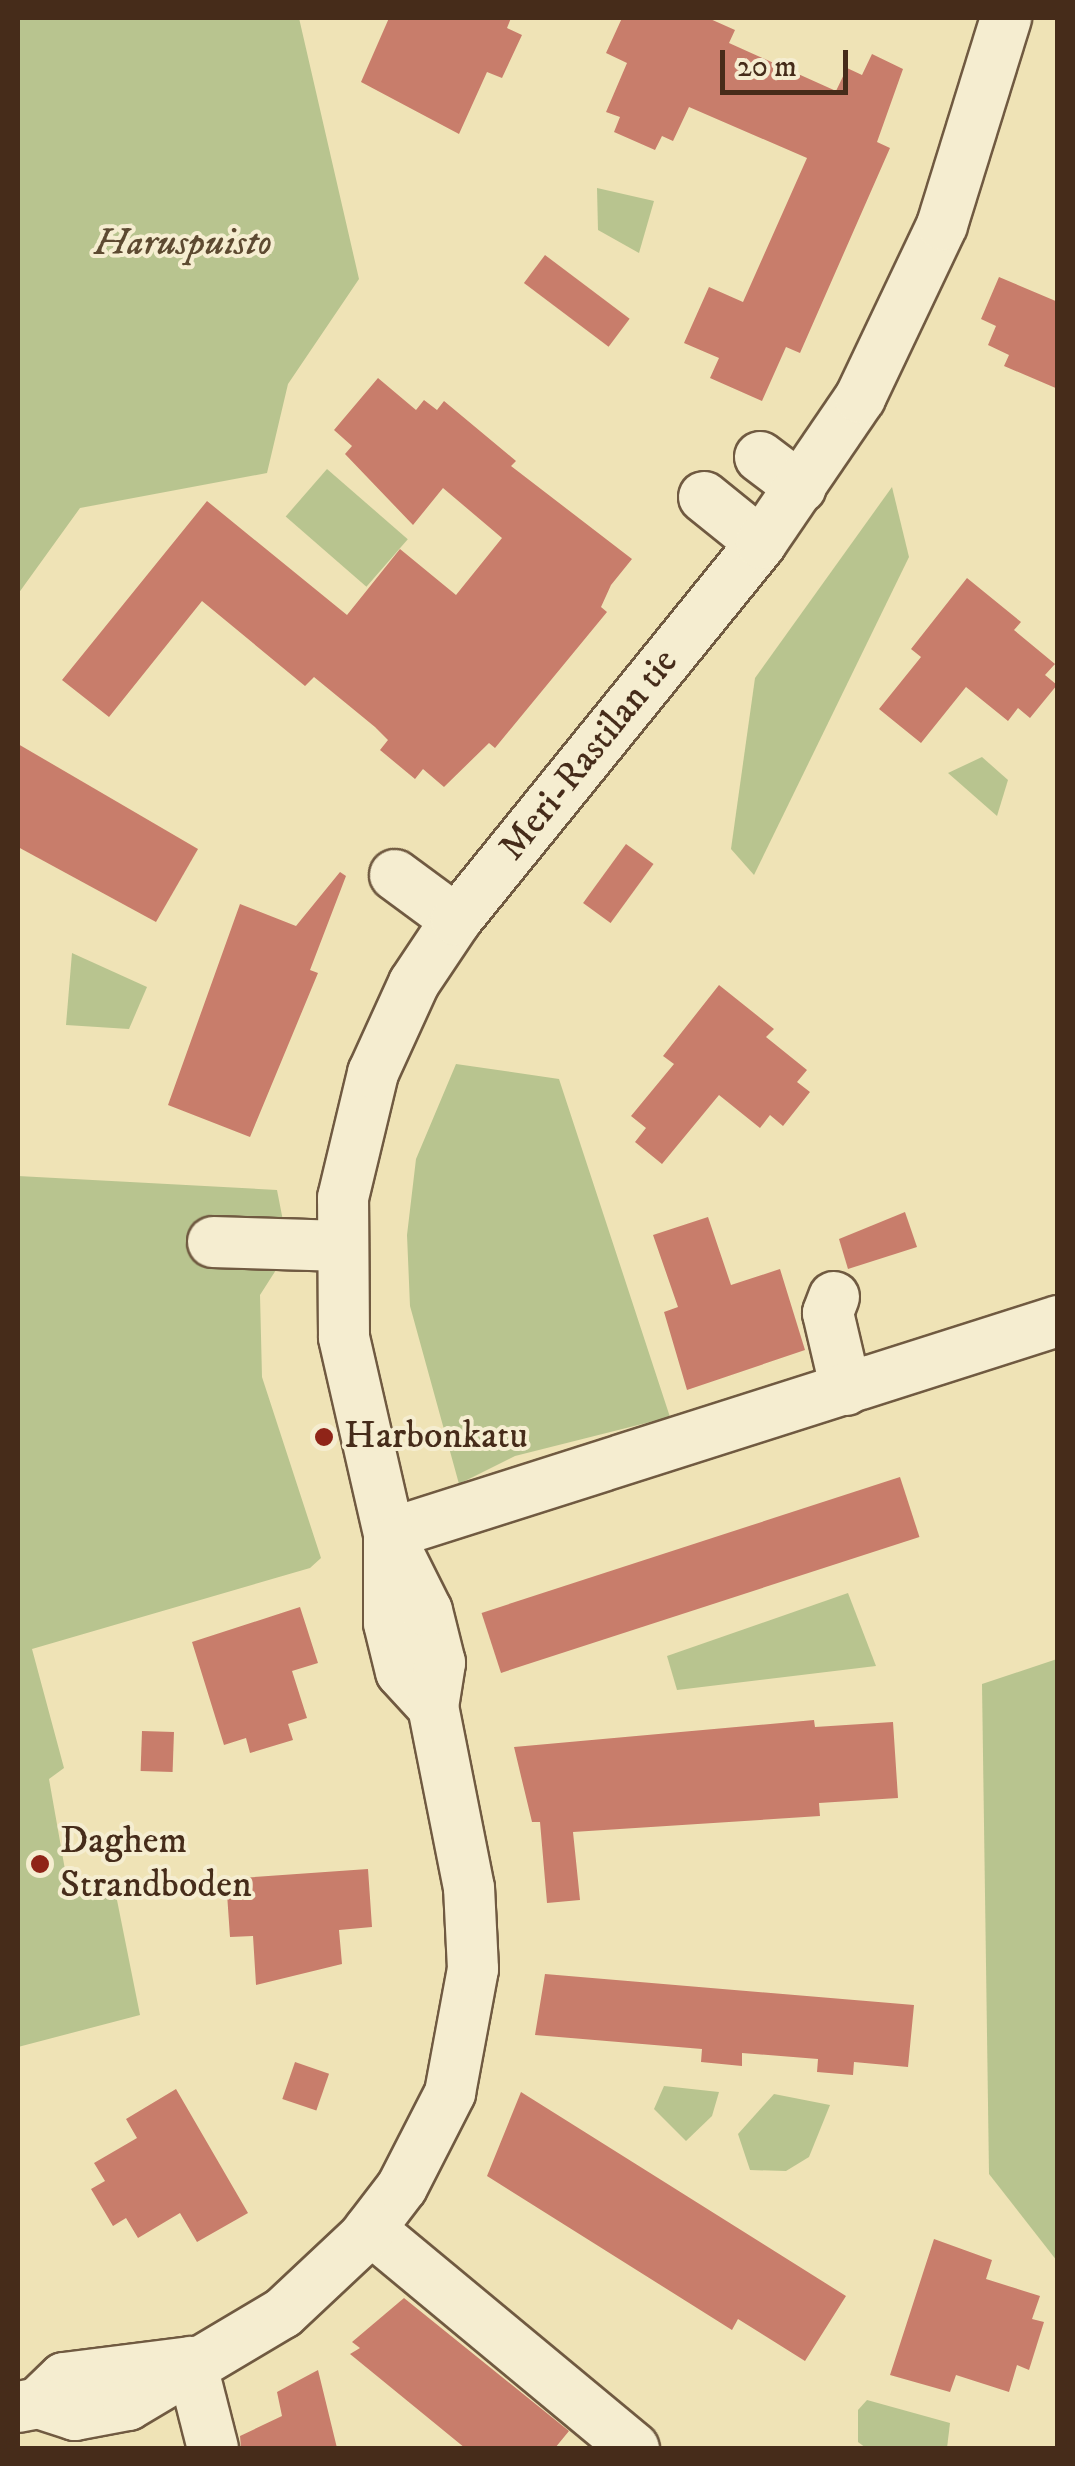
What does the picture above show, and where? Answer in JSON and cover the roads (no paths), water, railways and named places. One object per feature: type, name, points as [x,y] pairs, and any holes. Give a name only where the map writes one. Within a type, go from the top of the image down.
[{"type":"street","name":"Meri-Rastilan tie","points":[[28,2405],[64,2378],[115,2366],[191,2362],[283,2312],[370,2229],[429,2141],[467,2030],[469,1888],[432,1707],[401,1672],[389,1623],[389,1534],[344,1337],[342,1246],[354,1132],[373,1073],[414,983],[456,920],[761,543],[860,398],[910,300],[964,162],[1006,18]]},
{"type":"street","points":[[760,457],[801,488]]},
{"type":"street","points":[[704,497],[761,543]]},
{"type":"street","points":[[396,875],[456,920]]},
{"type":"street","points":[[213,1242],[342,1246]]},
{"type":"street","points":[[834,1297],[828,1313],[846,1390]]},
{"type":"street","points":[[389,1534],[1058,1321]]},
{"type":"street","points":[[370,2229],[634,2448]]},
{"type":"street","points":[[191,2362],[213,2448]]},
{"type":"place","name":"Harbonkatu","points":[[324,1437]]},
{"type":"place","name":"Daghem Strandboden","points":[[40,1864]]},
{"type":"park label","name":"Haruspuisto","points":[[183,244]]}]
